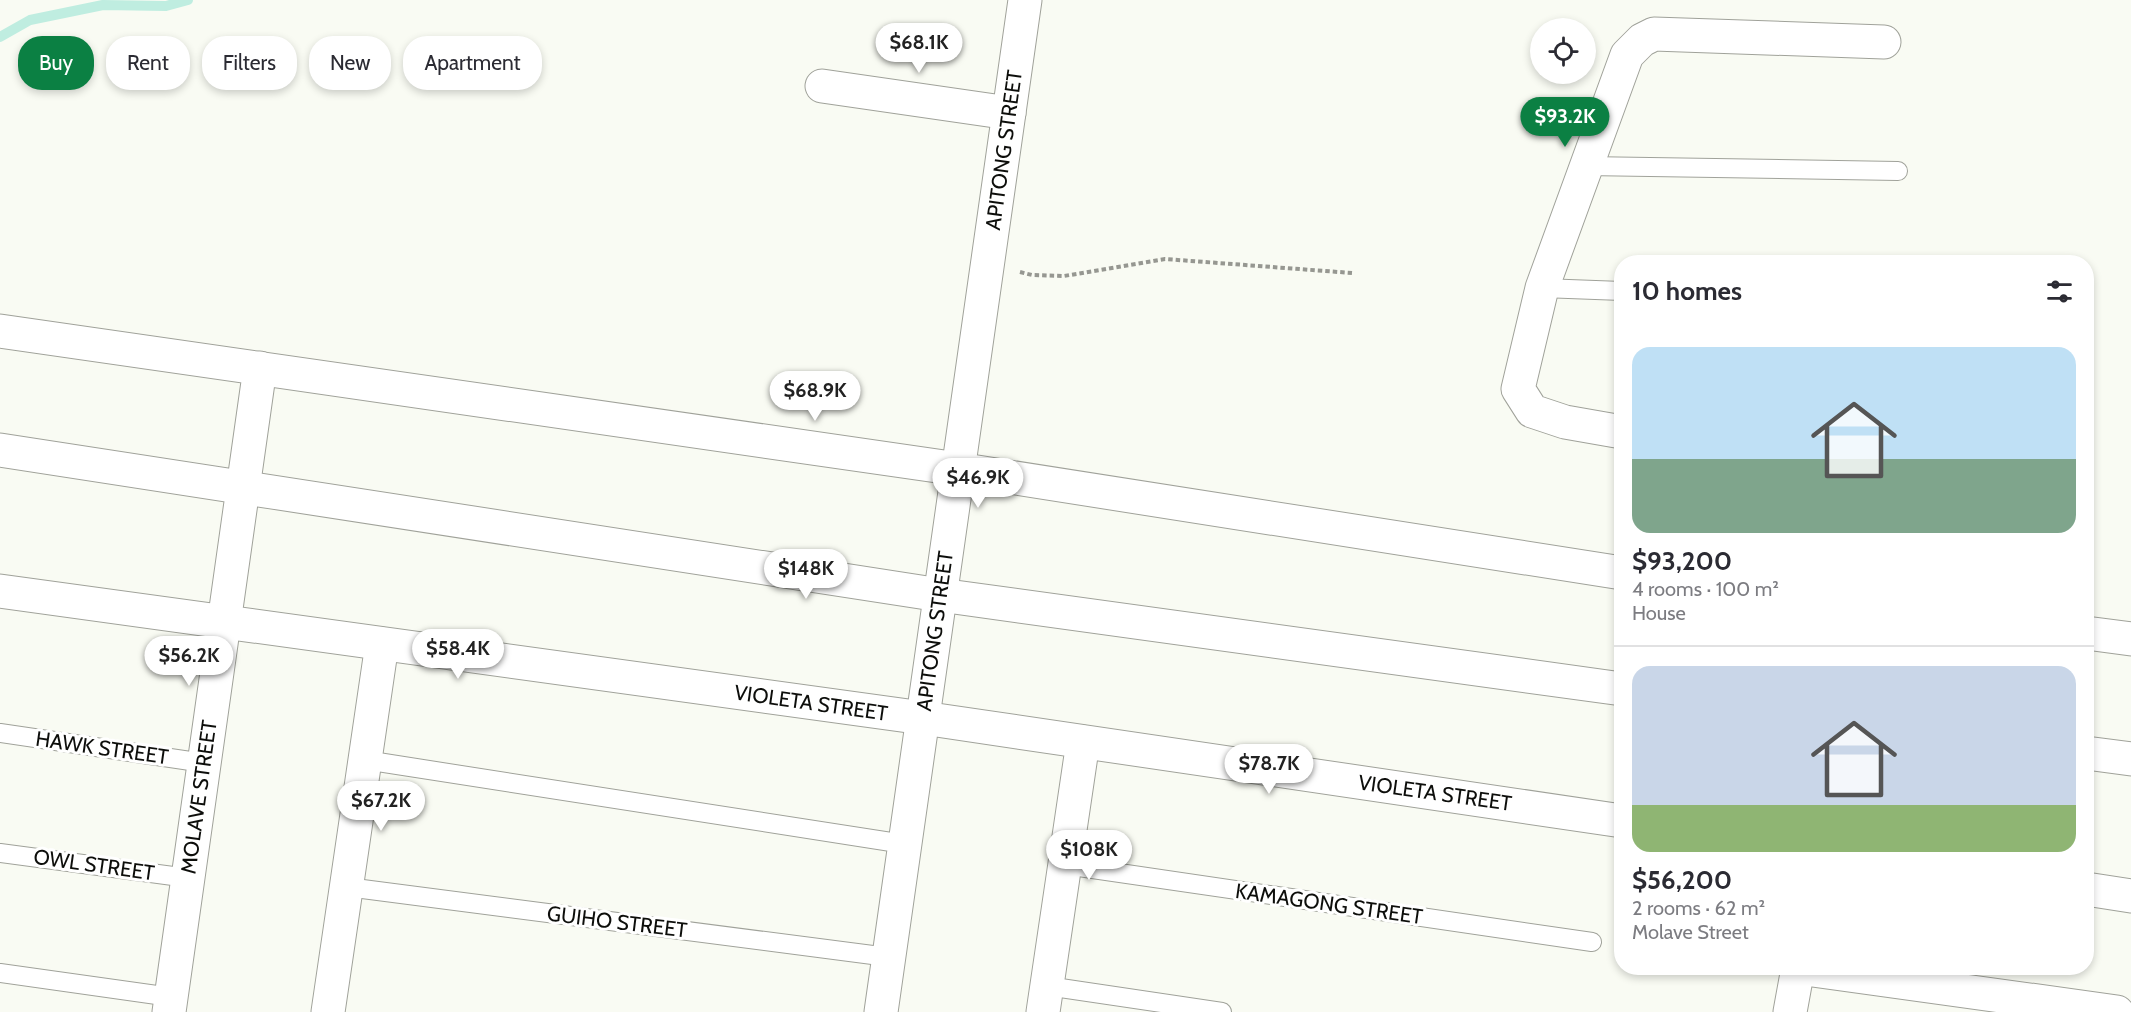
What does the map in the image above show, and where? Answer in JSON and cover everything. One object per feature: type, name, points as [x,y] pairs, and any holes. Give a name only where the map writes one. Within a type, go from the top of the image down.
[{"type":"street","name":"APITONG STREET","points":[[881,1012],[1025,0]]},
{"type":"street","points":[[1614,431],[1565,422],[1532,411],[1518,388],[1542,288],[1627,55],[1642,40],[1654,34],[1884,42]]},
{"type":"street","points":[[822,86],[1009,113]]},
{"type":"street","points":[[0,331],[958,469],[1614,572]]},
{"type":"street","name":"MOLAVE STREET","points":[[170,1005],[260,368]]},
{"type":"street","points":[[0,450],[940,595],[1614,688]]},
{"type":"street","name":"VIOLETA STREET","points":[[0,591],[923,718],[1614,820]]},
{"type":"street","points":[[2094,634],[2131,639]]},
{"type":"street","points":[[336,1011],[347,886],[382,644]]},
{"type":"street","points":[[1045,999],[1083,742]]},
{"type":"street","points":[[2094,754],[2131,759]]},
{"type":"street","points":[[2094,890],[2131,896]]},
{"type":"street","points":[[1790,1012],[1797,975]]},
{"type":"street","points":[[1849,975],[2117,1012]]},
{"type":"lane","points":[[1585,166],[1898,171]]},
{"type":"lane","points":[[1542,288],[1614,291]]},
{"type":"lane","name":"HAWK STREET","points":[[0,734],[204,763]]},
{"type":"lane","points":[[365,760],[904,844]]},
{"type":"lane","name":"OWL STREET","points":[[0,853],[188,878]]},
{"type":"lane","name":"KAMAGONG STREET","points":[[1065,865],[1592,942]]},
{"type":"lane","name":"GUIHO STREET","points":[[347,886],[888,957]]},
{"type":"lane","points":[[0,973],[170,1005]]},
{"type":"lane","points":[[1045,999],[1222,1012]]},
{"type":"path","points":[[988,263],[1032,275],[1064,276],[1165,259],[1204,264],[1352,273]]},
{"type":"waterway","points":[[0,37],[30,20],[103,5],[166,6],[188,0]]}]
